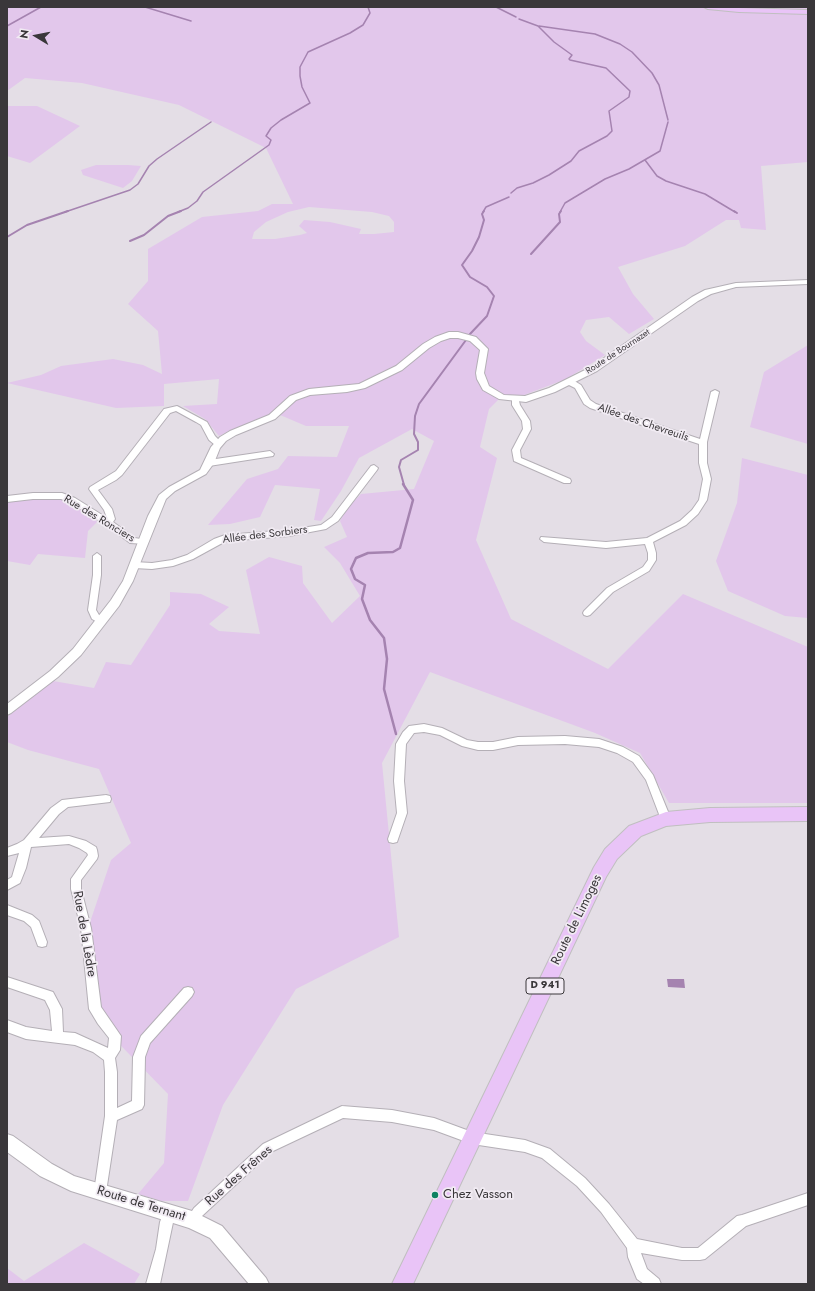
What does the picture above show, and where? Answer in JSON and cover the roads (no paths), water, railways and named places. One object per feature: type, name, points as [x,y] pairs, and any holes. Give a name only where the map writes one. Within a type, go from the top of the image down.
[{"type":"main road","points":[[708,7],[740,10],[808,11]]},
{"type":"main road","points":[[724,7],[808,11]]},
{"type":"main road","name":"Route de Limoges","points":[[402,1284],[600,872],[611,854],[635,831],[666,819],[710,815],[808,814]]},
{"type":"main road","name":"Route de Ternant","points":[[7,1142],[46,1170],[71,1183],[192,1220],[216,1232],[260,1284]]},
{"type":"street","name":"Route de Bournazet","points":[[218,443],[232,433],[272,417],[293,398],[309,392],[348,389],[362,386],[399,368],[426,346],[438,338],[448,335],[467,336],[480,344],[484,349],[480,373],[481,379],[486,388],[502,397],[515,400],[532,398],[570,382],[612,357],[695,299],[708,292],[736,285],[808,282]]},
{"type":"street","name":"Allée des Chevreuils","points":[[570,382],[578,387],[587,402],[593,406],[693,440],[703,442]]},
{"type":"street","name":"Allée des Chevreuils","points":[[544,539],[606,545],[648,541],[683,523],[695,512],[703,500],[706,488],[707,479],[703,463],[703,442],[715,392]]},
{"type":"street","points":[[515,400],[516,405],[526,421],[527,429],[516,450],[517,459],[567,481]]},
{"type":"street","points":[[7,710],[54,674],[77,652],[102,621],[124,589],[162,497],[172,489],[203,472],[210,463],[218,443],[212,438],[204,424],[183,410],[173,408],[167,411],[126,466],[113,478],[93,489],[108,509],[112,519],[109,522]]},
{"type":"street","points":[[210,463],[270,454]]},
{"type":"street","name":"Allée des Sorbiers","points":[[134,565],[152,566],[173,563],[190,557],[225,538],[289,533],[323,527],[335,519],[374,468]]},
{"type":"street","name":"Rue des Ronciers","points":[[7,499],[33,496],[62,496],[72,500],[109,522],[133,541],[143,542]]},
{"type":"street","points":[[587,613],[610,590],[646,569],[652,560],[652,553],[648,541]]},
{"type":"street","points":[[97,556],[97,575],[92,610],[95,617],[102,621]]},
{"type":"street","points":[[393,839],[402,813],[399,781],[401,744],[406,735],[412,729],[424,728],[442,732],[465,743],[478,746],[493,746],[518,741],[565,740],[599,743],[620,750],[636,759],[650,778],[666,819]]},
{"type":"street","points":[[7,885],[16,880],[28,843],[54,811],[66,803],[106,799]]},
{"type":"street","name":"Rue de la Lèdre","points":[[7,852],[20,848],[28,843],[69,840],[82,844],[92,850],[93,856],[76,879],[76,890],[86,928],[95,1009],[115,1036],[114,1050],[109,1057]]},
{"type":"street","points":[[7,910],[28,918],[35,924],[42,942]]},
{"type":"street","points":[[7,982],[49,996],[56,1009],[58,1036]]},
{"type":"street","points":[[110,1116],[138,1105],[139,1057],[145,1040],[188,992]]},
{"type":"street","points":[[7,1026],[26,1033],[75,1039],[97,1048],[109,1057],[111,1072],[110,1116],[105,1167],[100,1192]]},
{"type":"street","name":"Rue des Frênes","points":[[192,1220],[198,1212],[268,1148],[342,1112],[406,1118],[434,1124],[472,1138],[525,1146],[546,1153],[581,1182],[605,1208],[633,1245]]},
{"type":"street","points":[[654,1284],[642,1274],[634,1257],[633,1245],[682,1254],[700,1254],[742,1221],[808,1199]]},
{"type":"street","points":[[153,1284],[162,1249],[168,1213]]},
{"type":"waterway","points":[[7,26],[41,7]]},
{"type":"waterway","points":[[145,7],[191,21]]},
{"type":"waterway","points":[[178,212],[188,208],[197,201],[203,192],[269,145],[271,140],[266,136],[271,128],[281,120],[310,103],[302,87],[300,76],[300,67],[308,52],[350,33],[363,25],[370,13],[368,7]]},
{"type":"waterway","points":[[496,7],[516,17]]},
{"type":"waterway","points":[[511,193],[517,188],[533,183],[549,175],[571,161],[579,151],[607,136],[612,131],[609,111],[629,97],[630,91],[606,68],[570,60],[569,59],[572,55],[554,42],[538,26],[519,19]]},
{"type":"waterway","points":[[539,26],[595,34],[620,44],[632,52],[652,73],[659,85],[668,120]]},
{"type":"waterway","points":[[65,212],[130,190],[138,184],[149,166],[157,159],[211,122]]},
{"type":"waterway","points":[[560,212],[565,203],[605,179],[629,169],[660,151],[668,122]]},
{"type":"waterway","points":[[645,160],[657,176],[666,181],[705,194],[735,212]]},
{"type":"waterway","points":[[483,212],[486,207],[509,197]]},
{"type":"waterway","points":[[7,237],[27,225],[68,211]]},
{"type":"waterway","points":[[130,241],[144,235],[168,216],[181,211]]},
{"type":"waterway","points":[[470,334],[487,316],[494,296],[487,287],[470,277],[462,265],[472,251],[479,237],[484,220],[482,214],[484,211]]},
{"type":"waterway","points":[[531,254],[560,222],[559,214],[561,211]]},
{"type":"waterway","points":[[404,485],[399,467],[401,460],[418,450],[418,442],[414,434],[415,416],[419,404],[466,340]]},
{"type":"waterway","points":[[396,734],[384,689],[387,659],[384,638],[370,620],[362,599],[365,585],[355,579],[351,569],[356,558],[368,553],[393,552],[400,548],[413,500],[403,484]]},
{"type":"place","name":"Chez Vasson","points":[[435,1195]]}]
